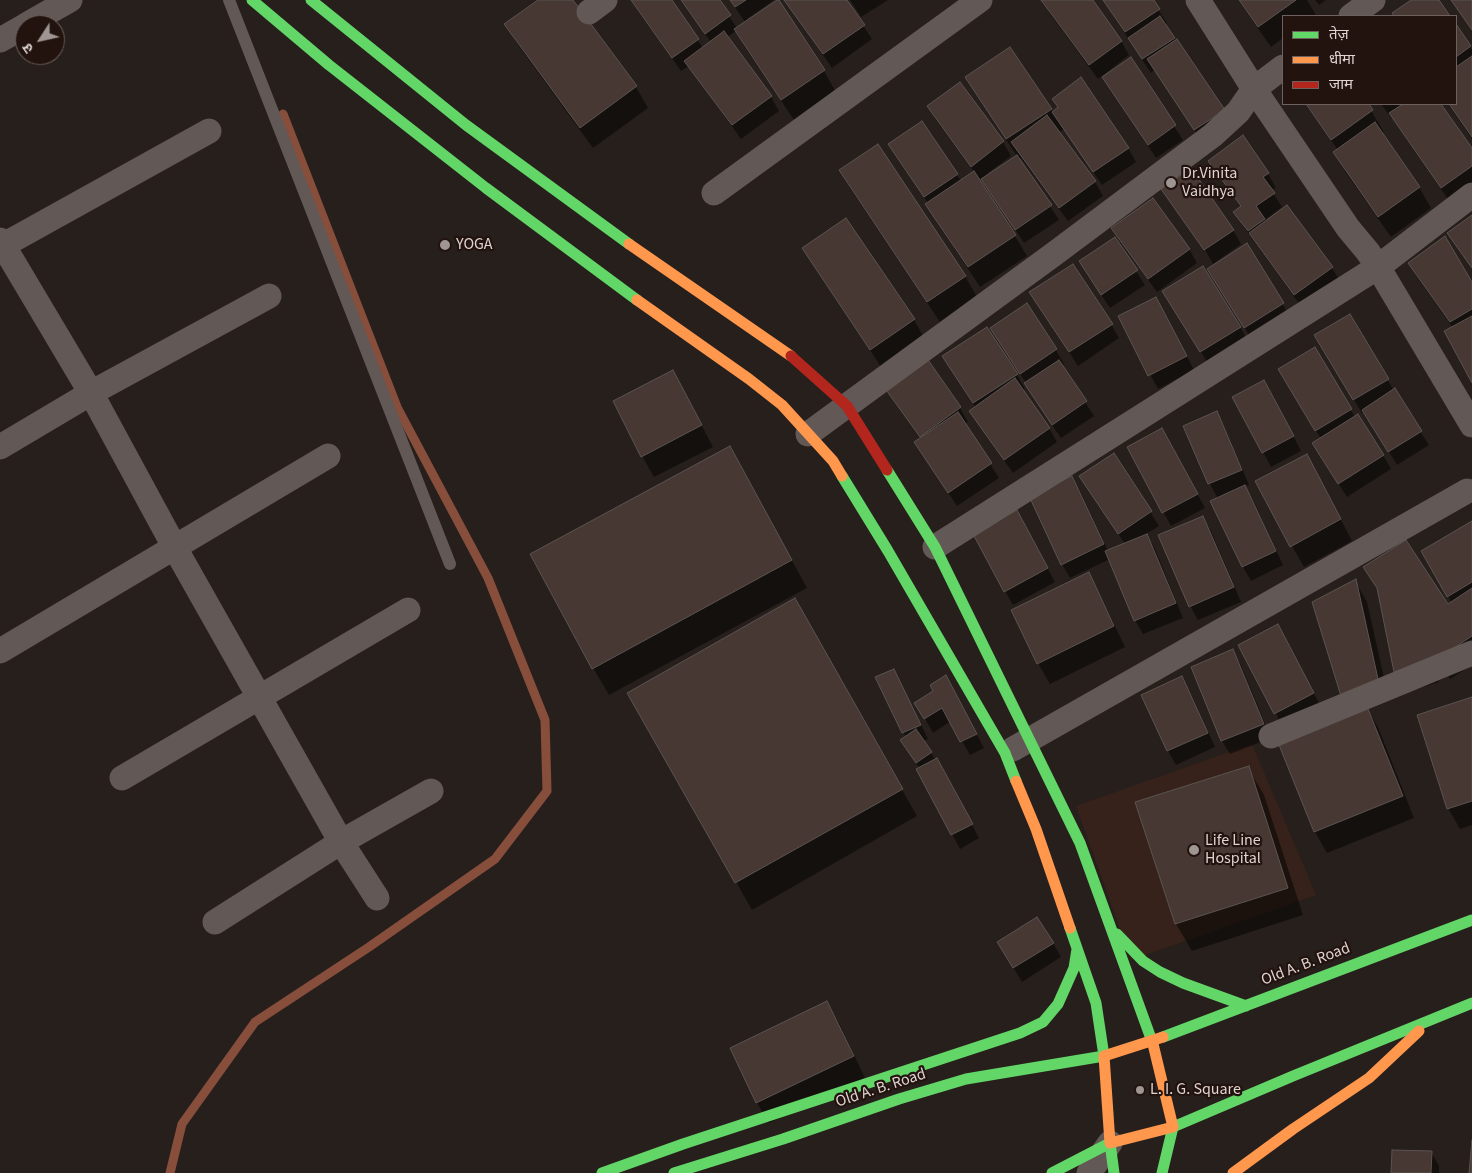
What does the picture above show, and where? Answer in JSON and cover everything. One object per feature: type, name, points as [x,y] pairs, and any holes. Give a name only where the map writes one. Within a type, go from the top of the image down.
[{"type":"main road","points":[[252,0],[330,65],[486,188],[782,405],[832,460],[888,551],[1005,753],[1036,829],[1096,1003],[1104,1056],[1114,1173]]},
{"type":"main road","points":[[311,0],[466,125],[633,247],[789,355],[847,406],[935,547],[1080,843],[1152,1041],[1173,1128],[1162,1173]]},
{"type":"main road","name":"Old A. B. Road","points":[[1152,1041],[1472,920]]},
{"type":"main road","points":[[1111,928],[1149,966],[1183,983],[1246,1006]]},
{"type":"main road","points":[[602,1173],[683,1144],[896,1087],[1020,1033],[1043,1022],[1058,1004],[1074,968],[1077,950]]},
{"type":"main road","points":[[1052,1173],[1110,1143],[1173,1128],[1293,1076],[1472,1003]]},
{"type":"main road","points":[[1233,1173],[1293,1129],[1369,1078],[1431,1020]]},
{"type":"main road","points":[[1104,1056],[1152,1041]]},
{"type":"main road","name":"Old A. B. Road","points":[[674,1173],[783,1139],[896,1087],[966,1079],[1104,1056]]},
{"type":"street","points":[[44,15],[70,0]]},
{"type":"street","points":[[714,193],[980,0]]},
{"type":"street","points":[[1198,0],[1254,89],[1348,228],[1378,267],[1472,424]]},
{"type":"street","points":[[1352,15],[1373,0]]},
{"type":"street","points":[[0,40],[15,31]]},
{"type":"street","points":[[808,434],[1213,135],[1238,112],[1254,89],[1282,68]]},
{"type":"street","points":[[209,131],[1,244],[91,393],[175,548],[341,842],[377,898]]},
{"type":"street","points":[[935,547],[1378,267],[1472,195]]},
{"type":"street","points":[[0,447],[91,393],[268,296]]},
{"type":"street","points":[[0,651],[328,456]]},
{"type":"street","points":[[1005,753],[1470,490]]},
{"type":"street","points":[[122,778],[408,610]]},
{"type":"street","points":[[1271,736],[1472,653]]},
{"type":"street","points":[[215,922],[341,842],[431,791]]},
{"type":"street","points":[[1089,1173],[1110,1143]]},
{"type":"lane","points":[[229,0],[450,564]]},
{"type":"shaded area","name":"Life Line Hospital","points":[[1252,744],[1316,895],[1131,960],[1076,806]]},
{"type":"building","points":[[538,0],[573,0],[637,86],[580,128],[504,24]]},
{"type":"building","points":[[631,0],[672,0],[699,39],[672,58]]},
{"type":"building","points":[[681,0],[720,0],[731,15],[705,34]]},
{"type":"building","points":[[730,0],[746,0],[735,7]]},
{"type":"building","points":[[779,0],[825,70],[781,100],[734,29]]},
{"type":"building","points":[[784,0],[847,0],[865,25],[823,54]]},
{"type":"building","points":[[1041,0],[1093,0],[1122,41],[1089,65]]},
{"type":"building","points":[[1103,0],[1154,0],[1160,9],[1125,32]]},
{"type":"building","points":[[1239,0],[1296,0],[1258,27]]},
{"type":"building","points":[[1411,0],[1439,0],[1449,15],[1393,15],[1392,13]]},
{"type":"building","points":[[1451,0],[1472,0],[1472,30]]},
{"type":"building","points":[[1160,16],[1175,38],[1142,59],[1128,38]]},
{"type":"building","points":[[1457,25],[1471,46],[1457,56]]},
{"type":"building","points":[[724,31],[772,96],[732,125],[684,61]]},
{"type":"building","points":[[1177,39],[1225,110],[1194,130],[1147,59]]},
{"type":"building","points":[[1010,47],[1052,109],[1006,139],[965,77]]},
{"type":"building","points":[[1472,56],[1472,137],[1450,105],[1457,105],[1457,66]]},
{"type":"building","points":[[1131,57],[1176,125],[1148,145],[1102,77]]},
{"type":"building","points":[[1081,77],[1129,148],[1093,172],[1052,112],[1058,107],[1052,99]]},
{"type":"building","points":[[960,82],[1004,141],[971,167],[927,106]]},
{"type":"building","points":[[1307,105],[1370,105],[1373,110],[1331,140]]},
{"type":"building","points":[[1401,105],[1442,105],[1472,148],[1472,166],[1441,188],[1389,113]]},
{"type":"building","points":[[1047,115],[1096,181],[1059,208],[1011,142]]},
{"type":"building","points":[[922,121],[958,174],[924,197],[888,144]]},
{"type":"building","points":[[1375,122],[1420,187],[1378,217],[1333,152]]},
{"type":"building","points":[[1243,135],[1269,173],[1263,177],[1275,193],[1256,206],[1265,219],[1248,231],[1233,212],[1241,206],[1208,161]]},
{"type":"building","points":[[878,144],[966,276],[927,302],[839,170]]},
{"type":"building","points":[[1017,155],[1052,205],[1015,230],[981,179]]},
{"type":"building","points":[[1191,168],[1234,230],[1204,250],[1161,189]]},
{"type":"building","points":[[974,171],[1016,235],[968,267],[925,204]]},
{"type":"building","points":[[1153,198],[1190,249],[1148,279],[1111,228]]},
{"type":"building","points":[[1287,205],[1333,267],[1294,295],[1249,233]]},
{"type":"building","points":[[1472,215],[1472,268],[1447,233]]},
{"type":"building","points":[[846,218],[915,319],[870,350],[802,248]]},
{"type":"building","points":[[1445,236],[1472,282],[1472,309],[1450,322],[1408,263]]},
{"type":"building","points":[[1115,237],[1138,270],[1101,295],[1079,261]]},
{"type":"building","points":[[1247,243],[1284,303],[1244,328],[1207,269]]},
{"type":"building","points":[[1073,264],[1113,324],[1069,352],[1029,292]]},
{"type":"building","points":[[1203,266],[1241,327],[1200,352],[1162,291]]},
{"type":"building","points":[[1156,297],[1187,356],[1148,376],[1118,316]]},
{"type":"building","points":[[1027,303],[1057,349],[1020,374],[990,328]]},
{"type":"building","points":[[1350,314],[1389,379],[1353,400],[1314,335]]},
{"type":"building","points":[[1472,316],[1472,383],[1444,331]]},
{"type":"building","points":[[987,327],[1018,374],[973,403],[942,356]]},
{"type":"building","points":[[1315,347],[1352,409],[1315,431],[1278,369]]},
{"type":"building","points":[[926,357],[961,407],[920,437],[884,387]]},
{"type":"building","points":[[1059,360],[1087,401],[1052,425],[1024,383]]},
{"type":"building","points":[[673,370],[702,425],[641,457],[613,401]]},
{"type":"building","points":[[1015,378],[1050,428],[1004,460],[969,411]]},
{"type":"building","points":[[1264,380],[1294,436],[1262,453],[1232,397]]},
{"type":"building","points":[[1395,388],[1422,431],[1388,452],[1362,410]]},
{"type":"building","points":[[1217,411],[1242,470],[1208,484],[1183,426]]},
{"type":"building","points":[[958,412],[992,463],[948,493],[914,442]]},
{"type":"building","points":[[1358,414],[1384,455],[1338,484],[1312,443]]},
{"type":"building","points":[[1162,428],[1198,494],[1162,513],[1127,447]]},
{"type":"building","points":[[730,446],[792,560],[592,669],[530,554]]},
{"type":"building","points":[[1114,453],[1152,511],[1118,534],[1079,476]]},
{"type":"building","points":[[1307,454],[1341,519],[1290,547],[1255,481]]},
{"type":"building","points":[[1072,476],[1104,544],[1061,565],[1029,496]]},
{"type":"building","points":[[1245,485],[1276,551],[1242,567],[1210,501]]},
{"type":"building","points":[[1017,510],[1048,568],[1004,592],[973,534]]},
{"type":"building","points":[[1203,516],[1234,587],[1189,607],[1158,535]]},
{"type":"building","points":[[1472,521],[1472,582],[1447,597],[1421,551]]},
{"type":"building","points":[[1147,534],[1176,603],[1134,621],[1105,551]]},
{"type":"building","points":[[1406,540],[1448,604],[1472,588],[1472,636],[1437,659],[1394,672],[1377,588],[1363,567]]},
{"type":"building","points":[[1089,572],[1114,626],[1037,664],[1011,610]]},
{"type":"building","points":[[1356,579],[1378,679],[1341,696],[1312,602]]},
{"type":"building","points":[[795,598],[903,789],[735,883],[627,693]]},
{"type":"building","points":[[1278,624],[1314,693],[1274,714],[1238,645]]},
{"type":"building","points":[[1233,649],[1264,724],[1221,741],[1191,667]]},
{"type":"building","points":[[894,669],[921,725],[902,733],[875,677]]},
{"type":"building","points":[[946,675],[977,734],[960,742],[942,708],[924,719],[914,703],[933,691],[930,685]]},
{"type":"building","points":[[1182,676],[1208,733],[1167,751],[1141,695]]},
{"type":"building","points":[[1472,697],[1472,801],[1447,809],[1417,715]]},
{"type":"building","points":[[1366,704],[1403,796],[1314,832],[1277,740]]},
{"type":"building","points":[[916,729],[932,752],[916,763],[900,740]]},
{"type":"building","points":[[937,758],[973,824],[951,835],[916,769]]},
{"type":"building","points":[[1249,766],[1288,888],[1175,924],[1135,802]]},
{"type":"building","points":[[1037,917],[1054,943],[1013,968],[997,942]]},
{"type":"building","points":[[827,1001],[854,1056],[756,1103],[730,1048]]},
{"type":"building","points":[[1472,1140],[1472,1173],[1469,1173]]},
{"type":"building","points":[[1392,1150],[1432,1151],[1431,1173],[1391,1173]]},
{"type":"waterway","points":[[170,1173],[182,1124],[255,1022],[369,947],[495,859],[547,791],[545,720],[488,578],[397,407],[283,114]]},
{"type":"traffic: fast","points":[[252,0],[329,65],[486,188],[637,300]]},
{"type":"traffic: fast","points":[[311,0],[466,125],[629,244]]},
{"type":"traffic: fast","points":[[887,470],[935,547],[1080,843],[1153,1044]]},
{"type":"traffic: fast","points":[[842,476],[888,551],[1005,753],[1016,781]]},
{"type":"traffic: fast","points":[[1163,1037],[1472,920]]},
{"type":"traffic: fast","points":[[674,1173],[966,1079],[1104,1056],[1096,1003],[1070,928]]},
{"type":"traffic: fast","points":[[1117,934],[1143,961],[1160,972],[1183,983],[1246,1006]]},
{"type":"traffic: fast","points":[[602,1173],[683,1144],[1020,1033],[1043,1022],[1058,1004],[1074,968],[1077,949]]},
{"type":"traffic: fast","points":[[1162,1173],[1173,1127],[1472,1003]]},
{"type":"traffic: fast","points":[[1052,1173],[1110,1143],[1114,1173]]},
{"type":"traffic: slow","points":[[629,244],[791,356]]},
{"type":"traffic: slow","points":[[637,300],[749,379],[782,405],[833,461],[842,476]]},
{"type":"traffic: slow","points":[[1016,781],[1036,829],[1070,928]]},
{"type":"traffic: slow","points":[[1233,1173],[1293,1129],[1369,1078],[1419,1031]]},
{"type":"traffic: slow","points":[[1153,1044],[1173,1127],[1110,1143],[1104,1056],[1163,1037]]},
{"type":"traffic: jam","points":[[791,356],[847,406],[887,470]]},
{"type":"place","name":"Dr.Vinita Vaidhya","points":[[1171,183]]},
{"type":"place","name":"YOGA","points":[[445,245]]},
{"type":"place","name":"Life Line Hospital","points":[[1194,850]]},
{"type":"place","name":"L. I. G. Square","points":[[1140,1090]]}]
